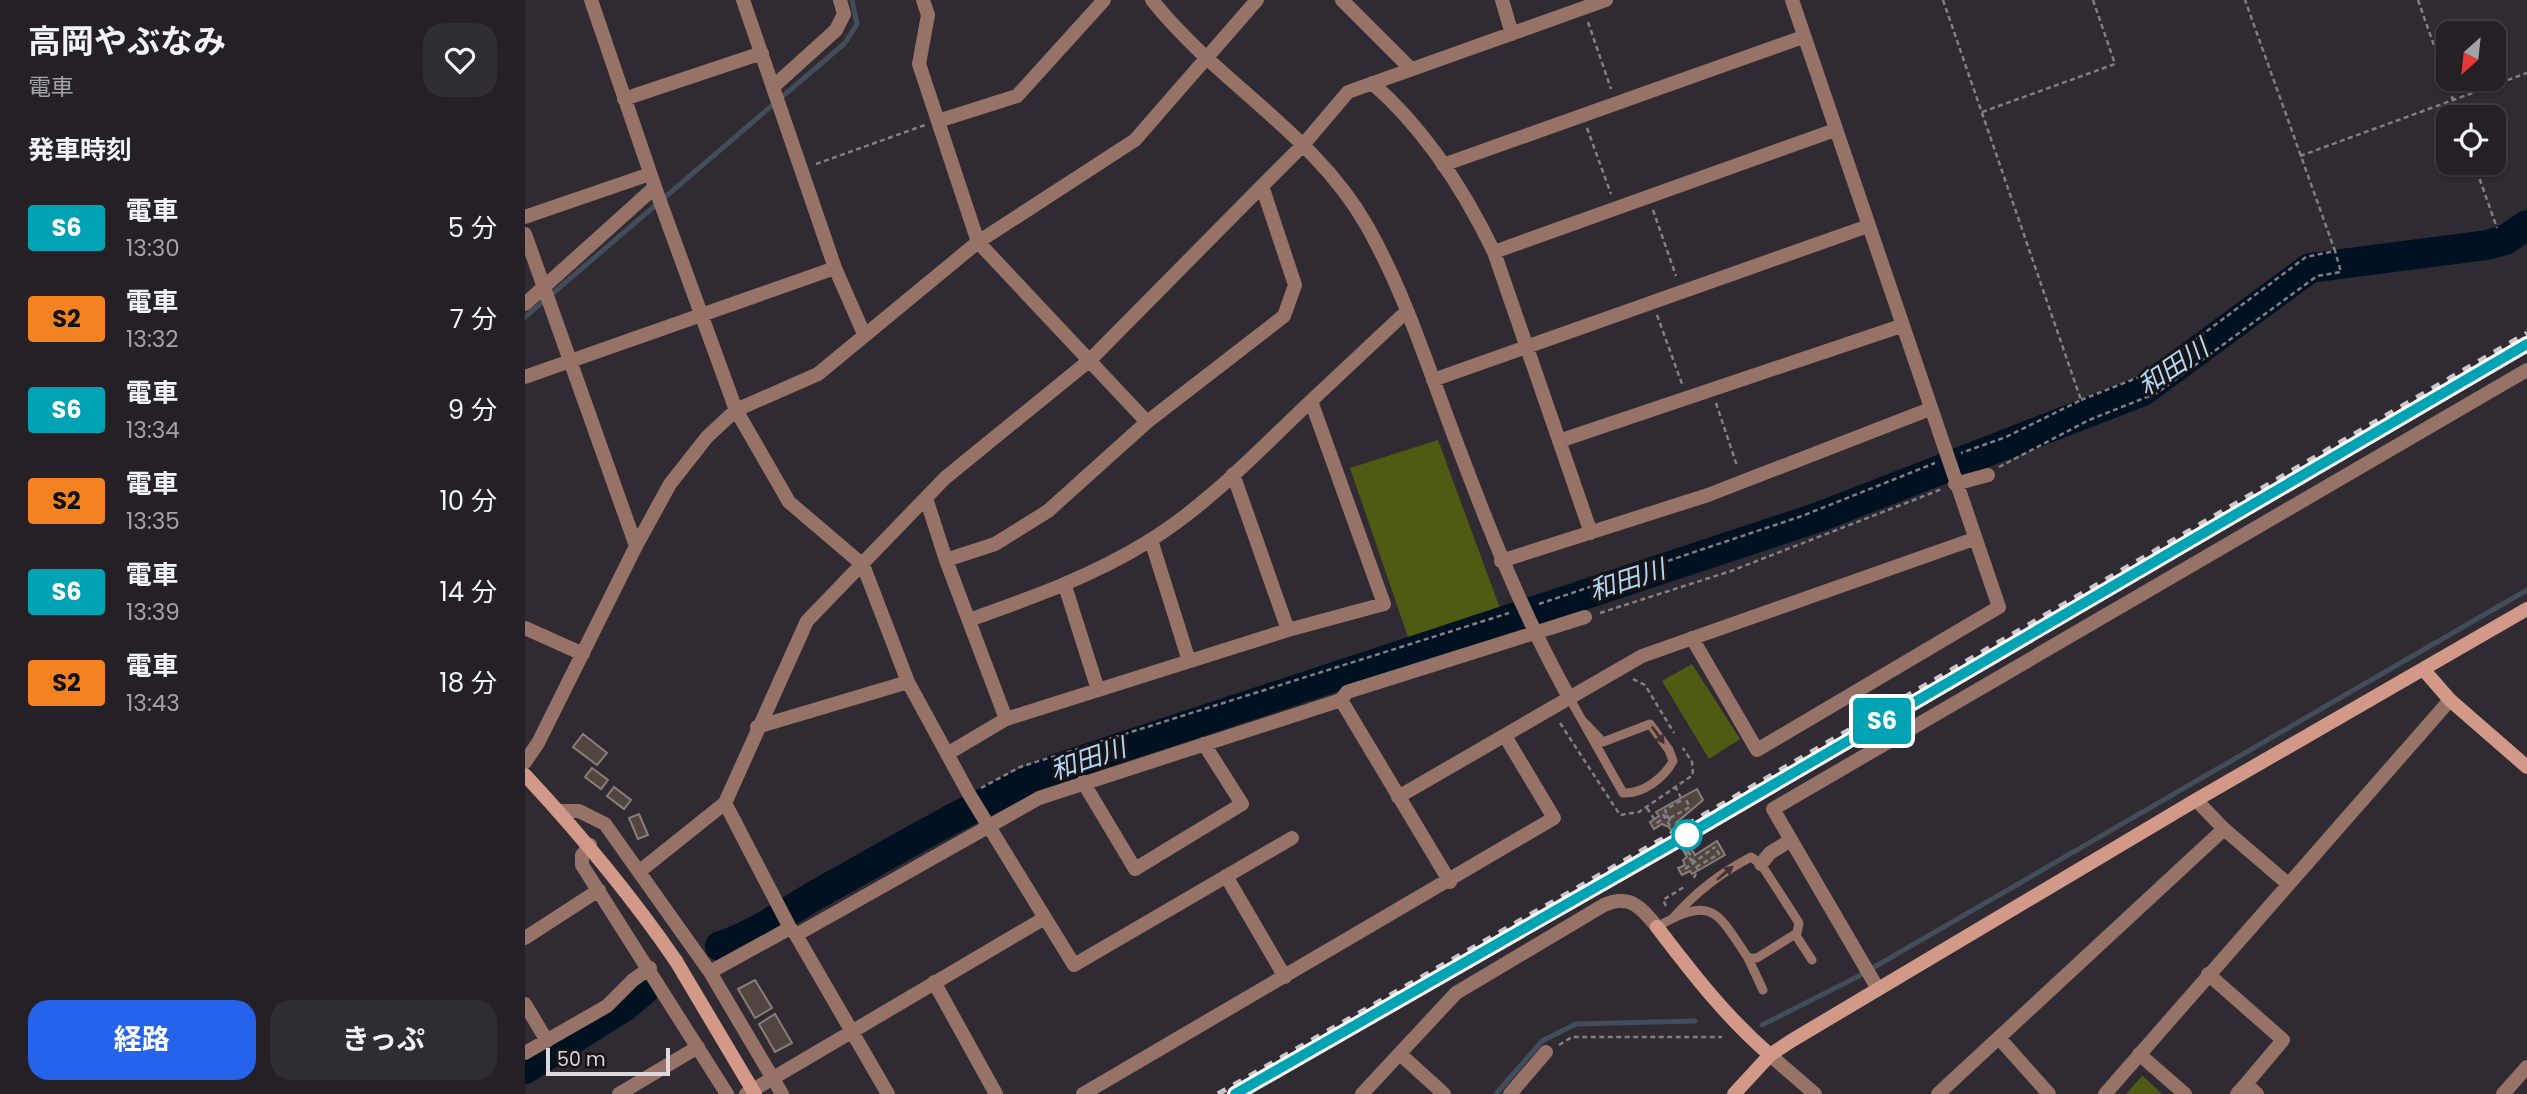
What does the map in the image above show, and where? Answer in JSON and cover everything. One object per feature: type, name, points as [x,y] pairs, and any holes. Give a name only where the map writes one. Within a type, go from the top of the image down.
[{"type":"street","points":[[591,0],[654,185],[736,410],[789,502],[863,565],[908,682],[969,794],[1043,919],[1074,965],[1293,838]]},
{"type":"street","points":[[744,0],[835,268],[863,334]]},
{"type":"street","points":[[774,86],[836,30],[844,14],[840,0]]},
{"type":"street","points":[[923,0],[928,15],[919,64],[978,242],[1147,422]]},
{"type":"street","points":[[938,121],[1017,96],[1104,0]]},
{"type":"street","points":[[1152,0],[1205,59],[1303,145],[1341,187],[1366,225],[1407,311],[1501,562],[1570,699]]},
{"type":"street","points":[[525,762],[538,743],[636,546],[670,484],[707,437],[736,410],[818,374],[863,334],[978,242],[1135,140],[1257,0]]},
{"type":"street","points":[[1342,0],[1410,68]]},
{"type":"street","points":[[1502,0],[1512,34]]},
{"type":"street","points":[[640,871],[725,803],[807,621],[944,478],[1090,360],[1303,145],[1348,92],[1606,0]]},
{"type":"street","points":[[1692,638],[1757,750],[1999,607],[1792,0]]},
{"type":"street","points":[[1443,165],[1803,37]]},
{"type":"street","points":[[624,99],[762,53]]},
{"type":"street","points":[[1372,83],[1415,125],[1465,196],[1494,252],[1591,533]]},
{"type":"street","points":[[1494,252],[1835,130]]},
{"type":"street","points":[[525,217],[654,185]]},
{"type":"street","points":[[525,304],[654,185]]},
{"type":"street","points":[[946,560],[995,544],[1048,511],[1147,422],[1284,316],[1295,285],[1262,186]]},
{"type":"street","points":[[1433,380],[1868,226]]},
{"type":"street","points":[[525,234],[568,362],[636,546]]},
{"type":"street","points":[[525,377],[835,268]]},
{"type":"street","points":[[969,620],[1065,586],[1151,540],[1233,474],[1407,311]]},
{"type":"street","points":[[1559,441],[1901,326]]},
{"type":"street","points":[[1876,984],[1773,809],[2527,370]]},
{"type":"street","points":[[947,754],[1006,719],[1287,630],[1384,604],[1311,401]]},
{"type":"street","points":[[1501,562],[1743,482],[1930,409]]},
{"type":"street","points":[[1233,474],[1287,630]]},
{"type":"street","points":[[1955,484],[1988,475]]},
{"type":"street","points":[[926,498],[946,560],[1006,719]]},
{"type":"street","points":[[1398,797],[1642,656],[1974,539]]},
{"type":"street","points":[[1151,540],[1189,661]]},
{"type":"street","points":[[1065,586],[1098,690]]},
{"type":"street","points":[[1734,1094],[1770,1055],[1876,984],[2527,609]]},
{"type":"street","points":[[710,972],[792,930],[986,820],[1039,798],[1341,700],[1347,692],[1585,617]]},
{"type":"street","points":[[525,628],[583,654]]},
{"type":"street","points":[[2423,669],[2450,700],[2527,767]]},
{"type":"street","points":[[757,727],[908,682]]},
{"type":"street","points":[[1341,700],[1450,883]]},
{"type":"street","points":[[2105,1094],[2450,700]]},
{"type":"street","points":[[1083,1094],[1450,883],[1555,818],[1505,736]]},
{"type":"street","points":[[1083,782],[1135,869],[1242,804],[1204,744]]},
{"type":"street","points":[[525,775],[590,845],[634,900],[676,961],[751,1093],[850,1030],[1043,919]]},
{"type":"street","points":[[2196,800],[2224,829],[2288,884]]},
{"type":"street","points":[[725,803],[792,930],[888,1094]]},
{"type":"street","points":[[559,811],[579,811],[605,824],[710,972],[782,1094]]},
{"type":"street","points":[[1938,1094],[2224,829]]},
{"type":"street","points":[[1761,864],[1770,853],[1791,841]]},
{"type":"street","points":[[590,845],[582,855],[582,865],[650,968],[727,1094]]},
{"type":"street","points":[[1226,876],[1285,977]]},
{"type":"street","points":[[525,938],[599,890]]},
{"type":"street","points":[[1362,1094],[1456,993],[1617,899],[1631,901],[1642,909],[1705,990],[1742,1030],[1815,1094]]},
{"type":"street","points":[[525,1053],[607,1006],[633,980],[650,968]]},
{"type":"street","points":[[2208,974],[2283,1040],[2246,1091]]},
{"type":"street","points":[[934,982],[996,1094]]},
{"type":"street","points":[[525,1004],[547,1041]]},
{"type":"street","points":[[1999,1038],[2049,1094]]},
{"type":"street","points":[[619,1094],[698,1047]]},
{"type":"street","points":[[1510,1094],[1546,1052]]},
{"type":"street","points":[[1400,1054],[1444,1094]]},
{"type":"street","points":[[2139,1054],[2185,1094]]},
{"type":"street","points":[[2503,1094],[2527,1069]]},
{"type":"lane","points":[[1570,699],[1623,793],[1633,793],[1665,775],[1673,761],[1650,724],[1622,731],[1603,742],[1583,721]]},
{"type":"lane","points":[[1657,928],[1674,917],[1692,897],[1728,868],[1751,857],[1761,864],[1799,923],[1795,934],[1757,958],[1748,958]]},
{"type":"lane","points":[[1674,917],[1706,910],[1720,916],[1748,958],[1763,990]]},
{"type":"lane","points":[[1795,934],[1812,960]]},
{"type":"path","points":[[1982,111],[2115,64],[2093,0]]},
{"type":"path","points":[[1988,475],[2005,463],[2089,421],[2157,393],[2317,276],[2341,272],[2245,0]]},
{"type":"path","points":[[2418,0],[2454,105]]},
{"type":"path","points":[[1583,9],[1616,103]]},
{"type":"path","points":[[2300,156],[2527,73]]},
{"type":"path","points":[[1582,116],[1616,208]]},
{"type":"path","points":[[802,169],[938,121]]},
{"type":"path","points":[[2479,175],[2497,228]]},
{"type":"path","points":[[1648,197],[1681,292]]},
{"type":"path","points":[[2081,400],[2152,372],[2306,257],[2335,251]]},
{"type":"path","points":[[1653,302],[1687,398]]},
{"type":"path","points":[[1711,390],[1743,482]]},
{"type":"path","points":[[1585,617],[1731,571],[1955,484]]},
{"type":"path","points":[[1560,723],[1619,815],[1639,812],[1693,775],[1692,762],[1645,685],[1635,679],[1625,682]]},
{"type":"path","points":[[1665,906],[1663,900],[1690,883],[1698,870],[1664,810],[1682,800],[1676,788]]},
{"type":"path","points":[[1646,807],[1657,823],[1690,807],[1686,800]]},
{"type":"path","points":[[1685,869],[1719,854],[1715,847],[1694,864]]},
{"type":"path","points":[[1688,851],[1694,864]]},
{"type":"path","points":[[1546,1052],[1572,1037],[1721,1037]]},
{"type":"green space","points":[[1438,440],[1501,611],[1409,640],[1350,468]]},
{"type":"green space","points":[[1692,664],[1740,739],[1709,759],[1662,681]]},
{"type":"green space","points":[[2143,1076],[2162,1094],[2126,1094]]},
{"type":"building","points":[[583,734],[607,753],[597,765],[573,747]]},
{"type":"building","points":[[592,768],[608,780],[601,789],[585,777]]},
{"type":"building","points":[[614,787],[631,800],[624,809],[607,796]]},
{"type":"building","points":[[1697,789],[1703,800],[1676,823],[1695,855],[1717,841],[1725,855],[1692,874],[1690,871],[1682,875],[1678,868],[1685,865],[1683,860],[1687,857],[1669,827],[1662,824],[1654,829],[1650,822],[1659,816],[1656,812]]},
{"type":"building","points":[[639,814],[648,835],[638,839],[629,818]]},
{"type":"building","points":[[755,980],[772,1008],[755,1018],[738,989]]},
{"type":"building","points":[[775,1014],[792,1043],[775,1052],[759,1024]]},
{"type":"waterway","points":[[525,317],[845,43],[857,24],[852,0]]},
{"type":"waterway","name":"和田川","points":[[720,946],[758,929],[965,812],[1056,769],[1819,517],[2143,391],[2310,268],[2487,245],[2505,240],[2527,225]]},
{"type":"waterway","points":[[1762,1025],[1857,977],[2527,590]]},
{"type":"waterway","name":"和田川","points":[[525,1069],[625,1006],[644,990]]},
{"type":"waterway","points":[[1496,1094],[1542,1041],[1576,1024],[1695,1021]]},
{"type":"railway","points":[[1218,1094],[1683,827],[2527,333]]},
{"type":"train","name":"S6","points":[[1235,1094],[1687,835],[2527,344]]}]
